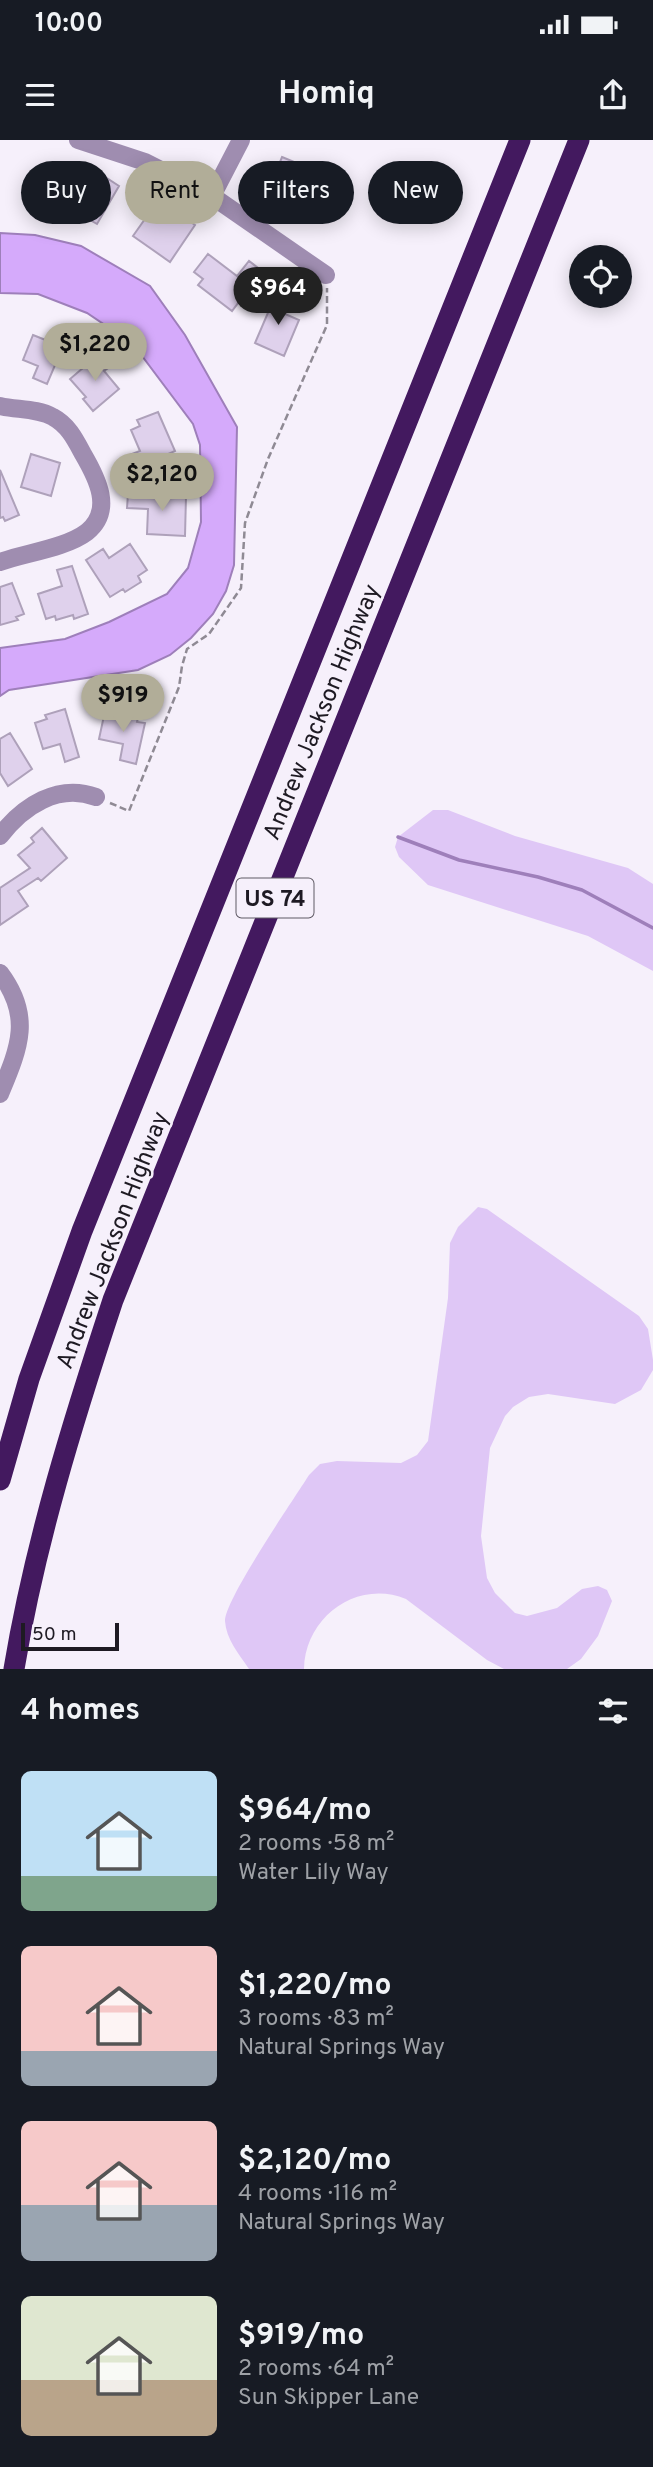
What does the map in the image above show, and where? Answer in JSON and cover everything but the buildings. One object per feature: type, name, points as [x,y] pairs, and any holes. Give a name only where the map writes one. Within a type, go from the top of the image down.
[{"type":"highway","name":"Andrew Jackson Highway","points":[[0,1480],[29,1379],[82,1231],[520,140]]},
{"type":"highway","name":"Andrew Jackson Highway","points":[[14,1669],[36,1562],[60,1468],[113,1300],[579,140]]},
{"type":"street","points":[[78,140],[142,161]]},
{"type":"street","points":[[224,173],[241,140]]},
{"type":"street","points":[[224,204],[326,275]]},
{"type":"street","points":[[0,406],[41,412],[61,422],[76,440],[99,481],[102,502],[95,523],[80,536],[0,562]]},
{"type":"street","points":[[0,836],[26,809],[53,795],[75,792],[96,797]]},
{"type":"street","points":[[0,973],[12,991],[17,1005],[21,1032],[19,1045],[0,1094]]},
{"type":"path","points":[[96,797],[129,811],[179,687],[187,649],[209,634],[241,588],[245,523],[268,458],[327,325],[329,300],[326,275]]},
{"type":"shaded area","points":[[0,233],[35,235],[81,246],[150,286],[185,335],[237,427],[234,565],[226,591],[213,614],[191,638],[170,655],[138,670],[9,690],[0,696],[0,648],[65,639],[109,622],[167,594],[188,568],[201,522],[200,445],[193,424],[133,344],[87,313],[38,294],[0,293]]},
{"type":"shaded area","points":[[433,810],[448,810],[515,836],[628,868],[653,884],[653,971],[588,936],[428,885],[399,857],[395,847],[398,837]]},
{"type":"shaded area","points":[[478,1207],[487,1209],[639,1316],[648,1329],[653,1370],[641,1390],[615,1404],[548,1394],[529,1397],[505,1416],[490,1448],[481,1536],[487,1578],[495,1593],[515,1613],[527,1616],[557,1608],[582,1589],[598,1586],[607,1590],[612,1601],[598,1636],[581,1659],[567,1669],[504,1669],[487,1660],[406,1599],[388,1594],[370,1594],[337,1607],[324,1619],[313,1633],[304,1669],[249,1669],[228,1634],[225,1621],[228,1609],[248,1571],[309,1475],[320,1464],[337,1461],[401,1463],[417,1455],[428,1441],[448,1298],[450,1243],[458,1227]]},
{"type":"waterway","points":[[398,837],[459,860],[538,877],[582,890],[653,928]]}]
